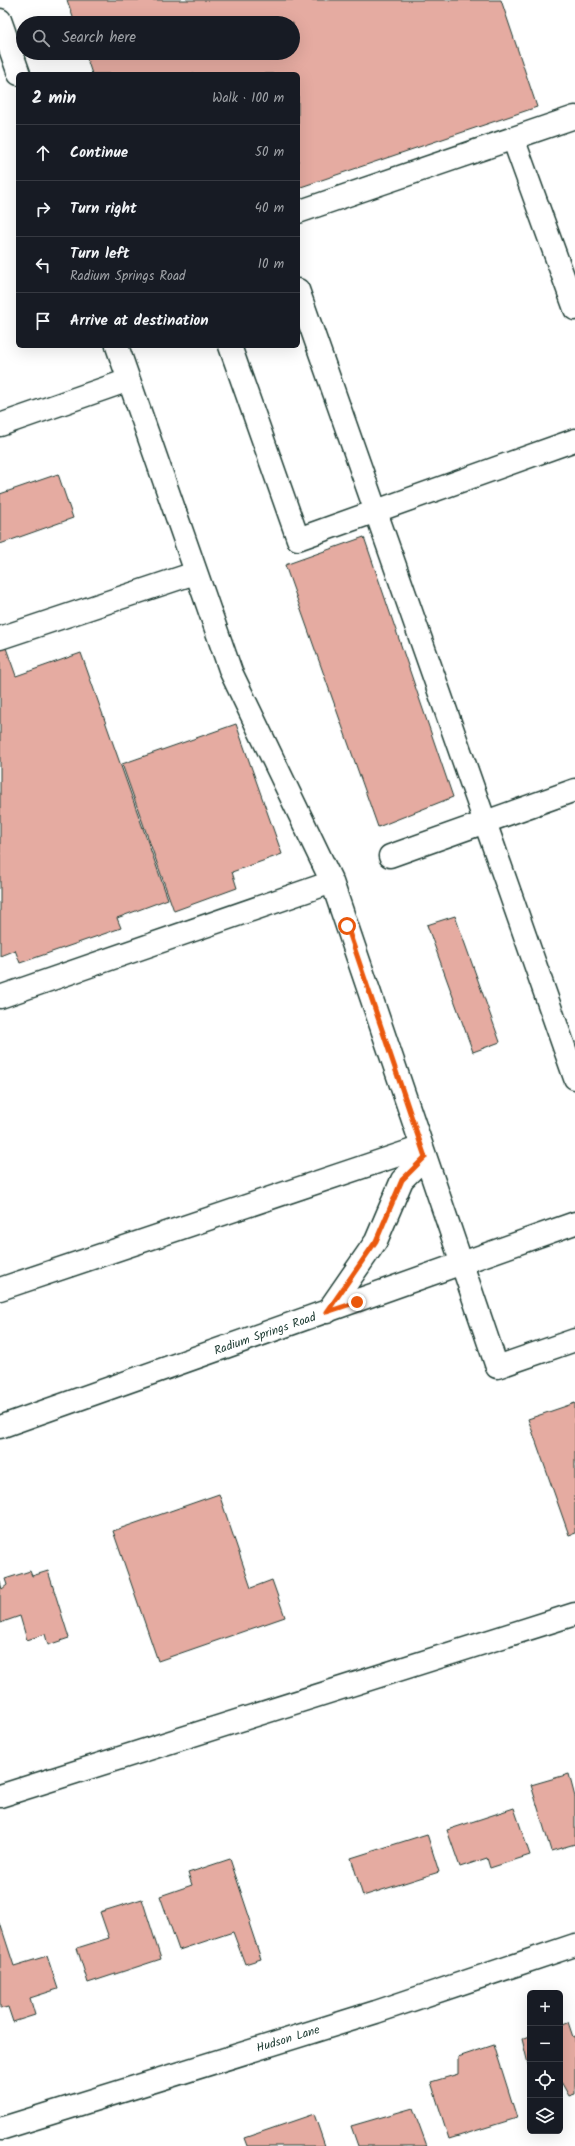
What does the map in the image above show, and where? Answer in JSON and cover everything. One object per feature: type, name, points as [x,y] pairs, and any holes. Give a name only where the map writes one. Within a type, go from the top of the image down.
[{"type":"main road","points":[[0,20],[18,72]]},
{"type":"main road","points":[[300,211],[575,117]]},
{"type":"main road","points":[[513,138],[575,309]]},
{"type":"main road","points":[[300,296],[486,823],[571,1053],[575,1078]]},
{"type":"main road","points":[[118,348],[195,574],[231,672],[332,882],[496,1367],[575,1340]]},
{"type":"main road","points":[[231,348],[298,539],[575,440]]},
{"type":"main road","points":[[0,424],[129,380]]},
{"type":"main road","points":[[0,638],[195,574]]},
{"type":"main road","points":[[390,856],[575,790]]},
{"type":"main road","points":[[0,997],[332,882]]},
{"type":"main road","points":[[0,1289],[424,1152]]},
{"type":"main road","points":[[327,1312],[376,1241],[402,1180],[424,1152]]},
{"type":"main road","name":"Radium Springs Road","points":[[0,1427],[462,1265],[575,1223]]},
{"type":"main road","points":[[0,1796],[575,1614]]},
{"type":"main road","name":"Hudson Lane","points":[[0,2129],[376,2012],[575,1945]]},
{"type":"building","points":[[67,0],[501,0],[537,107],[300,187],[300,72],[91,72],[87,60],[300,60],[300,16],[73,16]]},
{"type":"building","points":[[58,474],[73,518],[0,544],[0,494]]},
{"type":"building","points":[[364,537],[453,797],[378,827],[285,565]]},
{"type":"building","points":[[5,645],[16,676],[81,653],[168,899],[117,918],[121,928],[20,963],[15,950],[0,956],[0,647]]},
{"type":"building","points":[[236,724],[282,854],[232,872],[237,888],[174,911],[122,764]]},
{"type":"building","points":[[455,916],[500,1042],[473,1052],[427,925]]},
{"type":"building","points":[[575,1403],[575,1533],[569,1535],[528,1419]]},
{"type":"building","points":[[219,1494],[251,1588],[272,1580],[285,1617],[158,1661],[113,1531]]},
{"type":"building","points":[[30,1571],[32,1576],[48,1571],[69,1638],[48,1645],[45,1634],[27,1640],[20,1616],[0,1623],[0,1582],[2,1589],[7,1585],[5,1579]]},
{"type":"building","points":[[569,1774],[575,1797],[575,1844],[551,1851],[531,1785]]},
{"type":"building","points":[[514,1808],[530,1855],[490,1868],[487,1858],[460,1867],[447,1830]]},
{"type":"building","points":[[427,1834],[439,1872],[363,1896],[351,1858]]},
{"type":"building","points":[[230,1859],[251,1922],[249,1923],[261,1959],[245,1964],[233,1932],[179,1950],[160,1896],[192,1885],[188,1873]]},
{"type":"building","points":[[142,1899],[161,1959],[88,1983],[77,1948],[109,1938],[100,1912]]},
{"type":"building","points":[[0,1923],[14,1966],[47,1956],[58,1989],[30,1998],[35,2015],[13,2022],[8,2007],[0,2009]]},
{"type":"building","points":[[568,2022],[573,2037],[575,2036],[575,2094],[569,2096],[563,2085],[563,2024]]},
{"type":"building","points":[[527,2037],[527,2060],[522,2039]]},
{"type":"building","points":[[494,2045],[517,2118],[449,2139],[431,2082],[458,2074],[458,2057]]},
{"type":"building","points":[[413,2108],[427,2146],[358,2146],[351,2126]]},
{"type":"building","points":[[314,2114],[325,2146],[247,2146],[244,2138]]},
{"type":"route","points":[[347,926],[425,1157],[402,1180],[376,1241],[327,1312],[357,1302]]}]
